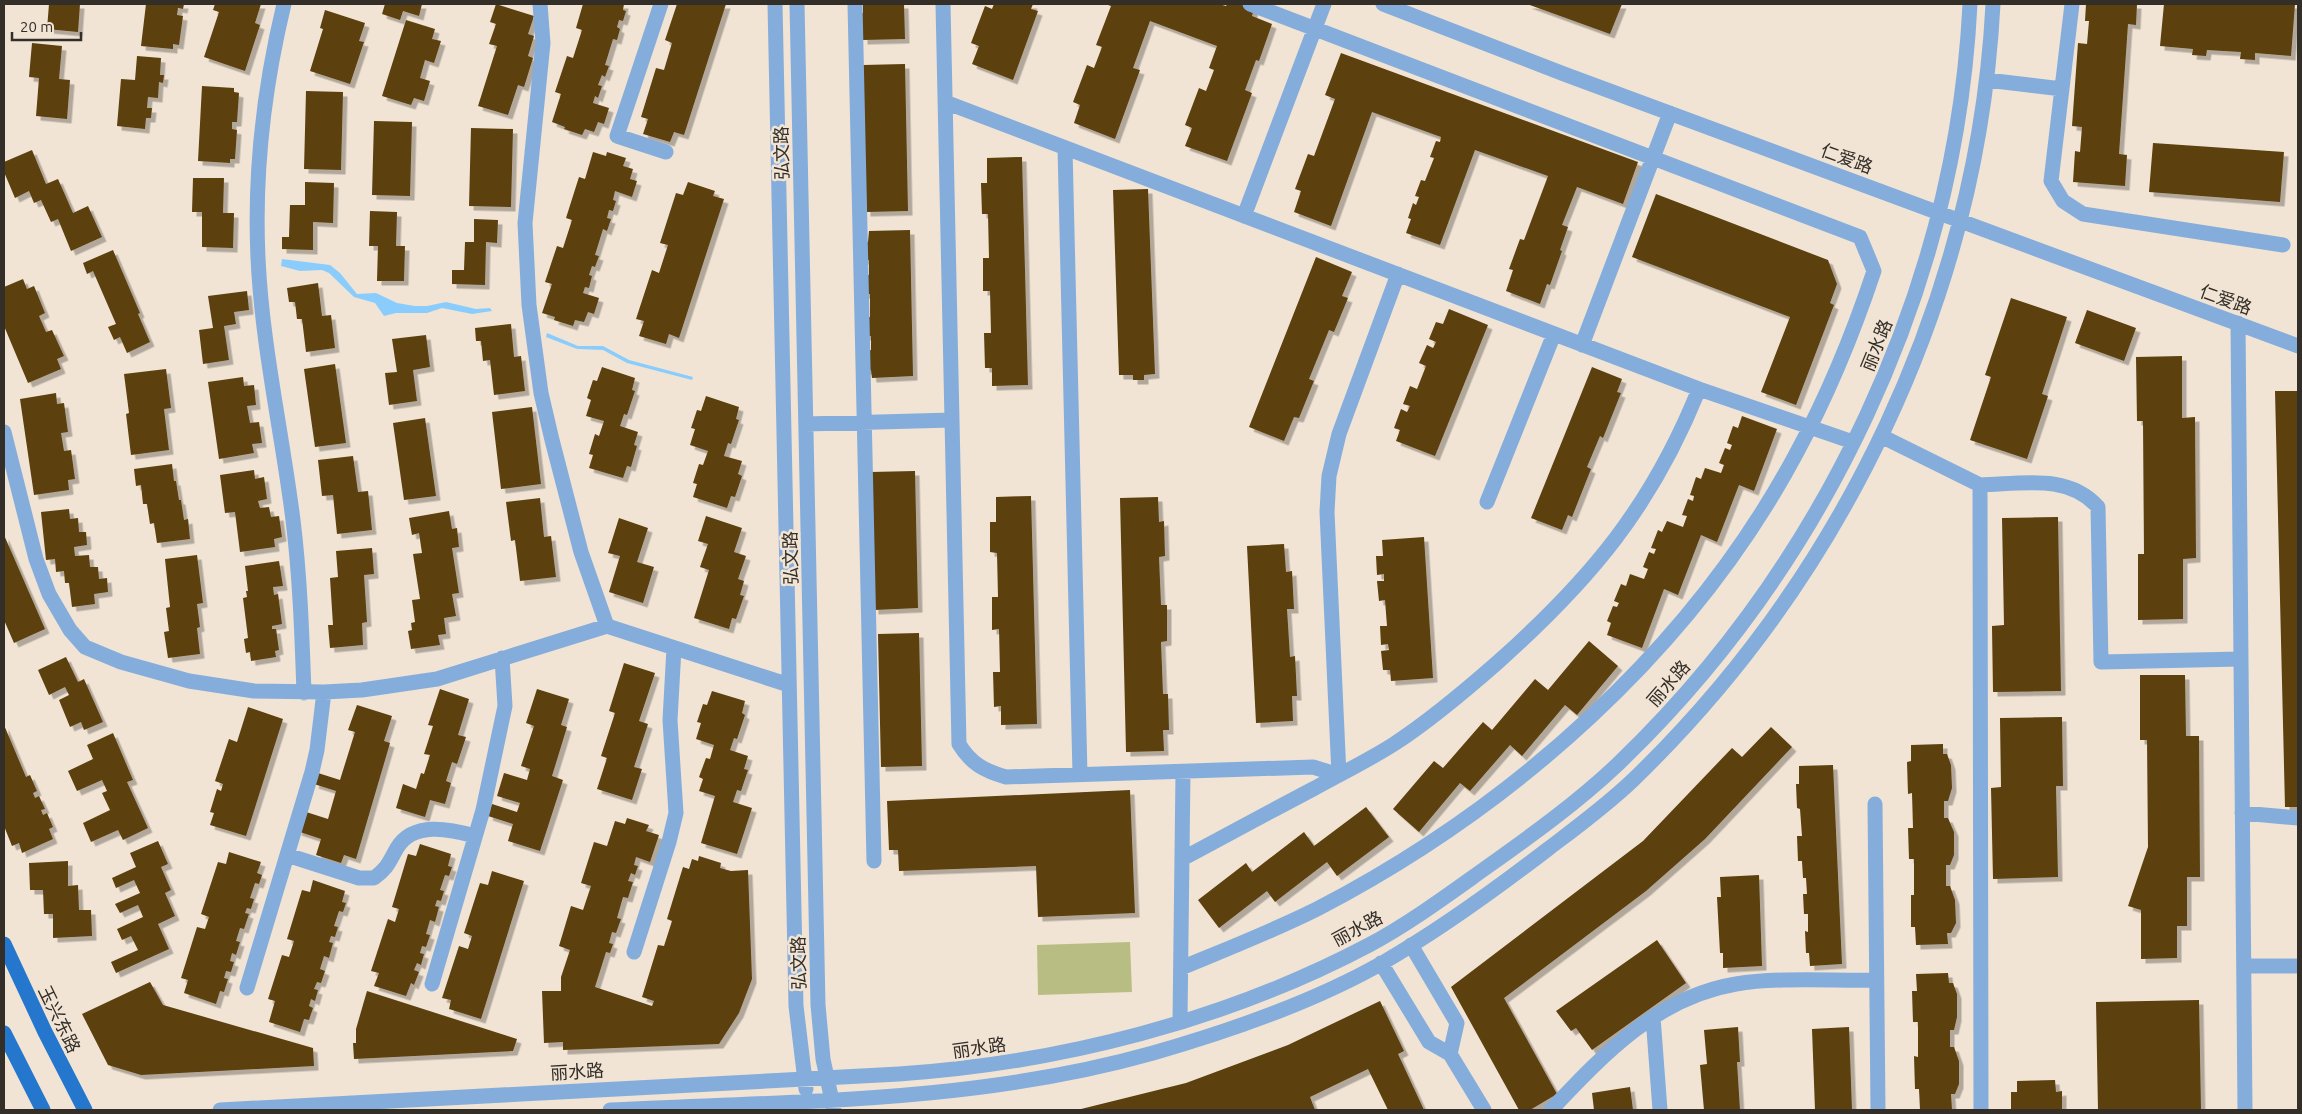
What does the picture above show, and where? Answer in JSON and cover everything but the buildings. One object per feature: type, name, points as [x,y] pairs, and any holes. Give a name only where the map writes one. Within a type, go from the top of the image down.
[{"type":"main road","name":"玉兴东路","points":[[4,944],[45,1032],[85,1110]]},
{"type":"main road","points":[[4,1033],[43,1110]]},
{"type":"street","points":[[284,4],[268,79],[262,125],[257,213],[258,256],[260,300],[293,518],[299,575],[304,693]]},
{"type":"street","points":[[540,4],[543,43],[525,223],[528,305],[541,393],[552,440],[581,552],[607,626]]},
{"type":"street","points":[[661,4],[617,136],[666,152]]},
{"type":"street","name":"弘文路","points":[[775,4],[796,1006],[804,1079],[810,1105]]},
{"type":"street","name":"弘文路","points":[[797,4],[818,1005],[826,1078],[832,1105]]},
{"type":"street","points":[[855,4],[874,862]]},
{"type":"street","points":[[943,4],[960,744],[979,767],[1006,777],[1313,768],[1339,775]]},
{"type":"street","points":[[1181,968],[1263,935],[1370,880],[1470,814],[1564,739],[1645,662],[1712,584],[1770,499],[1810,427],[1839,365],[1874,270],[1860,237],[1250,4]]},
{"type":"street","points":[[1244,216],[1324,4]]},
{"type":"street","name":"仁爱路","points":[[1383,4],[1670,113],[2298,346]]},
{"type":"street","name":"丽水路","points":[[220,1110],[826,1078],[941,1071],[983,1066],[1092,1045],[1180,1021],[1256,995],[1371,944],[1455,890],[1507,853],[1615,766],[1682,696],[1738,628],[1774,578],[1806,526],[1853,442],[1884,378],[1904,328],[1940,213],[1957,132],[1968,52],[1970,4]]},
{"type":"street","points":[[610,1110],[832,1105],[986,1088],[1105,1065],[1202,1038],[1263,1016],[1323,991],[1381,963],[1482,898],[1576,828],[1630,783],[1674,738],[1739,662],[1792,590],[1825,538],[1881,436],[1924,336],[1942,285],[1960,220],[1979,135],[1987,80],[1992,4]]},
{"type":"street","points":[[2072,4],[2051,181],[2059,196],[2072,209],[2083,214],[2283,245]]},
{"type":"street","points":[[1987,80],[2062,89]]},
{"type":"street","points":[[945,102],[1699,389],[1853,442]]},
{"type":"street","points":[[1582,345],[1670,113]]},
{"type":"street","points":[[1065,148],[1080,775]]},
{"type":"street","points":[[1339,775],[1326,512],[1329,476],[1339,434],[1398,274]]},
{"type":"street","points":[[2238,323],[2245,1110]]},
{"type":"street","points":[[1487,502],[1554,334]]},
{"type":"street","points":[[1182,859],[1394,744],[1443,708],[1516,646],[1586,577],[1636,513],[1658,478],[1687,420],[1699,389]]},
{"type":"street","points":[[806,424],[952,420]]},
{"type":"street","points":[[4,432],[42,577],[57,610],[85,647],[121,662],[189,681],[254,691],[324,692],[400,685],[437,678],[607,626],[789,685]]},
{"type":"street","points":[[1881,436],[1980,485],[2055,484],[2068,486],[2080,491],[2098,507],[2100,662],[2241,659]]},
{"type":"street","points":[[1980,485],[1981,1110]]},
{"type":"street","points":[[634,952],[669,842],[676,813],[670,720],[674,648]]},
{"type":"street","points":[[432,984],[483,810],[505,706],[502,658]]},
{"type":"street","points":[[247,988],[316,758],[324,692]]},
{"type":"street","points":[[1180,1021],[1183,772]]},
{"type":"street","points":[[1875,804],[1878,1110]]},
{"type":"street","points":[[2242,813],[2298,818]]},
{"type":"street","points":[[287,855],[359,878],[374,878],[388,866],[398,847],[408,836],[415,832],[430,829],[457,831],[475,836]]},
{"type":"street","points":[[1411,945],[1457,1023],[1450,1054]]},
{"type":"street","points":[[1381,963],[1429,1042],[1450,1054],[1484,1110]]},
{"type":"street","points":[[2244,966],[2298,966]]},
{"type":"street","points":[[1551,1110],[1610,1049],[1653,1017],[1700,993],[1737,984],[1876,980]]},
{"type":"street","points":[[1653,1017],[1660,1110]]},
{"type":"green space","points":[[1130,942],[1132,992],[1038,995],[1037,945]]},
{"type":"water","points":[[282,259],[330,265],[340,273],[357,294],[376,293],[397,303],[415,306],[427,306],[446,302],[476,309],[490,308],[492,311],[472,314],[442,308],[427,313],[396,313],[384,316],[375,303],[354,297],[329,273],[322,270],[300,271],[281,266]]},
{"type":"water","points":[[547,333],[578,346],[603,346],[629,360],[693,377],[692,380],[627,363],[603,350],[577,349],[546,337]]}]
